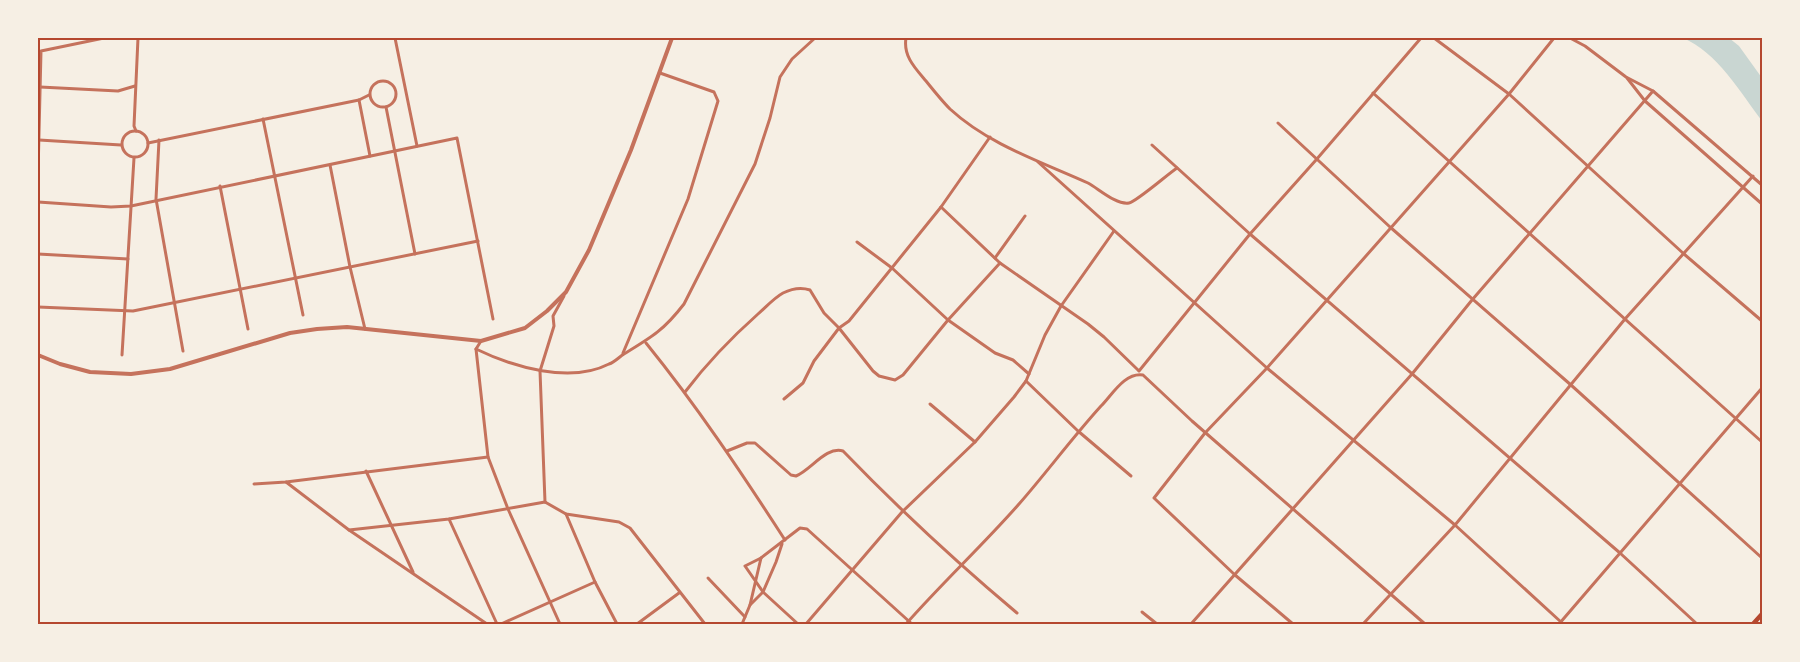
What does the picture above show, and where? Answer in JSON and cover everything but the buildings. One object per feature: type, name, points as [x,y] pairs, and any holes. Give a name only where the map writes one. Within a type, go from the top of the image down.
[{"type":"main road","points":[[1753,624],[1762,614]]},
{"type":"street","points":[[38,174],[41,51],[104,38]]},
{"type":"street","points":[[121,145],[127,155],[134,158],[144,154],[148,143],[146,136],[136,131],[134,126],[138,38]]},
{"type":"street","points":[[395,38],[417,146]]},
{"type":"street","points":[[545,502],[540,371],[554,326],[553,316],[589,250],[632,150],[672,38]]},
{"type":"street","points":[[476,349],[540,371],[582,372],[609,364],[646,343],[672,320],[684,304],[755,164],[780,77],[792,59],[815,38]]},
{"type":"street","points":[[906,38],[904,45],[912,65],[950,109],[974,128],[1119,201],[1125,203],[1137,201],[1152,186],[1177,168]]},
{"type":"street","points":[[1138,371],[1250,234],[1421,38]]},
{"type":"street","points":[[1434,38],[1509,94],[1587,168],[1762,321]]},
{"type":"street","points":[[1293,624],[1235,575],[1154,498],[1205,433],[1267,368],[1509,94],[1554,38]]},
{"type":"street","points":[[1570,38],[1585,46],[1626,77],[1653,91],[1762,185]]},
{"type":"street","points":[[623,354],[688,199],[718,101],[714,92],[660,73]]},
{"type":"street","points":[[1626,77],[1645,101],[1762,204]]},
{"type":"street","points":[[148,143],[359,100],[369,95],[373,85],[380,81],[390,83],[396,93],[394,100],[386,107]]},
{"type":"street","points":[[40,87],[118,91],[135,86]]},
{"type":"street","points":[[396,93],[406,91]]},
{"type":"street","points":[[1191,624],[1412,374],[1472,300],[1653,91]]},
{"type":"street","points":[[1373,93],[1762,442]]},
{"type":"street","points":[[369,95],[375,105],[386,107]]},
{"type":"street","points":[[359,100],[370,156]]},
{"type":"street","points":[[386,107],[415,254]]},
{"type":"street","points":[[263,119],[303,315]]},
{"type":"street","points":[[1278,123],[1390,227],[1571,385],[1762,558]]},
{"type":"street","points":[[121,145],[125,135],[136,131]]},
{"type":"street","points":[[784,399],[803,383],[814,361],[839,328],[849,321],[941,207],[990,136]]},
{"type":"street","points":[[38,202],[111,207],[131,206],[458,138],[493,320]]},
{"type":"street","points":[[39,140],[121,145]]},
{"type":"street","points":[[159,140],[156,199],[183,351]]},
{"type":"street","points":[[1152,145],[1250,234],[1620,553],[1697,624]]},
{"type":"street","points":[[122,355],[134,158]]},
{"type":"street","points":[[1038,162],[1267,368],[1455,525],[1560,623],[1762,388]]},
{"type":"street","points":[[330,165],[365,329]]},
{"type":"street","points":[[1363,624],[1455,525],[1625,319],[1753,176]]},
{"type":"street","points":[[220,186],[248,329]]},
{"type":"street","points":[[941,207],[1000,263],[1104,337],[1205,433],[1425,624]]},
{"type":"street","points":[[995,258],[1025,216]]},
{"type":"street","points":[[806,624],[903,513],[975,442],[1014,398],[1026,381],[1045,335],[1061,306],[1114,231]]},
{"type":"street","points":[[38,307],[125,311],[175,303],[478,241]]},
{"type":"street","points":[[857,242],[892,268],[948,320],[995,353],[1013,360],[1029,374]]},
{"type":"street","points":[[38,254],[128,259]]},
{"type":"street","points":[[685,392],[711,359],[783,293],[799,289],[810,290],[824,313],[873,371],[886,379],[895,380],[903,375],[948,320],[1000,263]]},
{"type":"street","points":[[38,355],[90,372],[131,374],[170,369],[290,333],[317,329],[365,329],[481,341],[525,328],[566,292]]},
{"type":"street","points":[[481,341],[476,349],[488,457],[508,509],[560,624]]},
{"type":"street","points":[[646,343],[685,392],[727,451],[784,541]]},
{"type":"street","points":[[798,624],[763,592],[745,568],[746,566],[761,558],[797,529],[807,529],[909,624],[1018,505],[1078,431],[1122,383],[1132,375],[1143,375]]},
{"type":"street","points":[[1026,381],[1078,431],[1131,476]]},
{"type":"street","points":[[930,404],[975,442]]},
{"type":"street","points":[[727,451],[747,443],[755,443],[791,475],[796,476],[831,451],[839,449],[843,451],[903,513],[960,566],[1017,612]]},
{"type":"street","points":[[254,484],[488,457]]},
{"type":"street","points":[[366,471],[414,574]]},
{"type":"street","points":[[286,482],[349,530],[487,624]]},
{"type":"street","points":[[349,530],[449,519],[545,502],[566,514],[625,524],[705,624]]},
{"type":"street","points":[[566,514],[595,582],[617,624]]},
{"type":"street","points":[[449,519],[499,624],[595,582]]},
{"type":"street","points":[[750,605],[763,592],[784,541]]},
{"type":"street","points":[[742,624],[750,605],[761,558]]},
{"type":"street","points":[[708,578],[745,617]]},
{"type":"street","points":[[637,624],[679,593]]},
{"type":"street","points":[[1142,612],[1157,624]]},
{"type":"shaded area","points":[[1683,38],[1729,38],[1739,46],[1762,78],[1762,121],[1717,63],[1695,44]]}]
